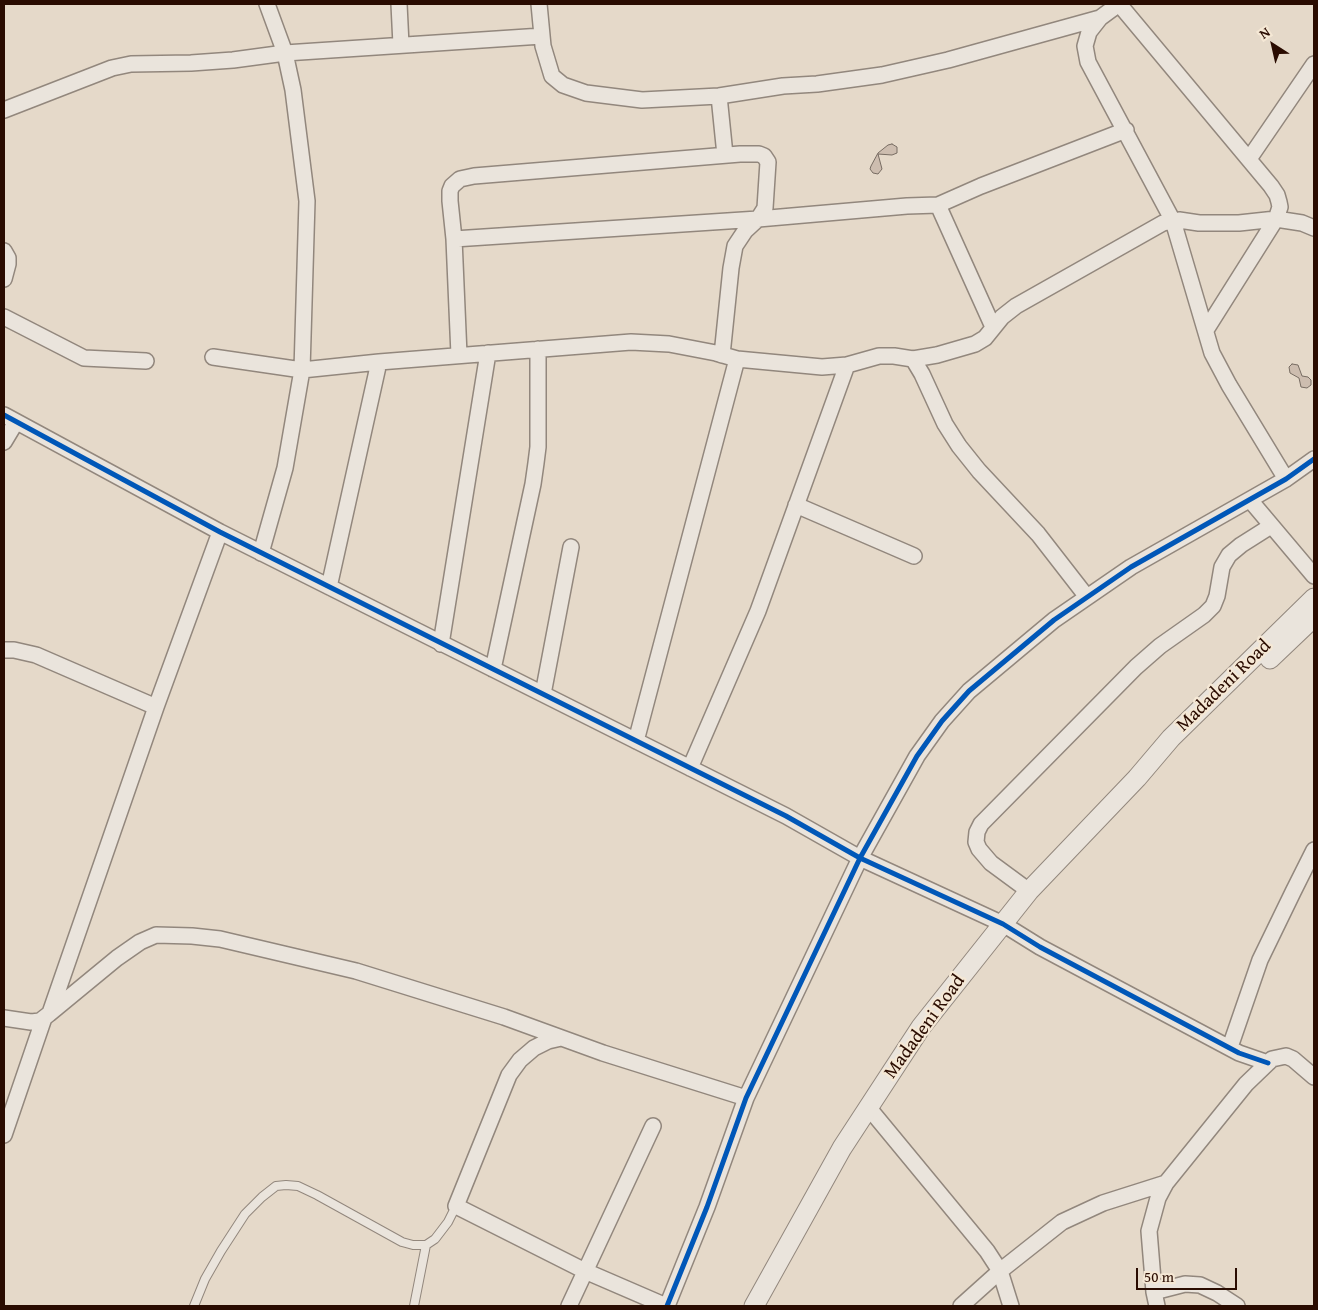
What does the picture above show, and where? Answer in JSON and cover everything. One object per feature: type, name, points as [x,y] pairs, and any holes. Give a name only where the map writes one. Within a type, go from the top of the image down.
[{"type":"street","points":[[261,553],[285,468],[302,370],[307,201],[293,90],[285,53],[267,4]]},
{"type":"street","points":[[399,4],[401,45]]},
{"type":"street","points":[[539,4],[543,46],[552,76],[563,85],[586,93],[642,100],[718,96],[783,86],[817,84],[882,75],[948,60],[1100,18]]},
{"type":"street","points":[[1206,330],[1276,220],[1280,207],[1277,196],[1249,160],[1119,4],[1100,18],[1089,32],[1085,46],[1088,62],[1173,221],[1212,353],[1229,385],[1286,479]]},
{"type":"street","points":[[4,110],[112,68],[131,64],[191,64],[285,53],[542,36]]},
{"type":"street","points":[[1249,160],[1314,64]]},
{"type":"street","points":[[718,96],[726,155]]},
{"type":"street","points":[[454,239],[938,205],[981,186],[1126,130]]},
{"type":"street","points":[[459,355],[450,191],[452,186],[460,179],[483,175],[726,155],[759,154],[764,156],[768,162],[765,208],[745,231],[736,246],[731,268],[730,357],[636,741]]},
{"type":"street","points":[[938,205],[993,327]]},
{"type":"street","points":[[213,357],[302,370],[459,355],[631,342],[669,344],[730,357],[822,367],[847,365],[879,356],[913,359],[937,356],[968,347],[985,338],[993,327],[1016,306],[1163,224],[1173,221],[1239,223],[1276,220],[1302,223],[1314,228]]},
{"type":"street","points":[[4,251],[8,258],[8,264],[4,279]]},
{"type":"street","points":[[4,317],[84,358],[146,361]]},
{"type":"street","points":[[493,669],[536,463],[538,447],[538,349]]},
{"type":"street","points":[[441,644],[488,353]]},
{"type":"street","points":[[913,359],[945,424],[959,446],[1038,534],[1087,597]]},
{"type":"street","points":[[328,587],[378,362]]},
{"type":"street","points":[[690,768],[758,611],[847,365]]},
{"type":"street","points":[[4,442],[10,418],[220,532],[786,816],[860,858],[1003,924],[1040,947],[1230,1047],[1251,1058],[1268,1063]]},
{"type":"street","points":[[561,1038],[548,1040],[534,1048],[520,1060],[509,1075],[456,1206],[585,1271],[666,1306],[707,1207],[746,1098],[860,858],[917,756],[942,721],[969,691],[1054,620],[1131,567],[1286,479],[1314,460]]},
{"type":"street","points":[[1250,500],[1314,576]]},
{"type":"street","points":[[796,505],[914,556]]},
{"type":"street","points":[[1029,891],[991,862],[979,849],[976,842],[977,832],[981,824],[1136,667],[1160,646],[1204,615],[1213,606],[1217,596],[1222,567],[1229,555],[1271,526]]},
{"type":"street","points":[[4,1134],[220,532]]},
{"type":"street","points":[[542,694],[570,547]]},
{"type":"street","name":"Madadeni Road","points":[[754,1306],[832,1165],[921,1027],[1029,891],[1137,778],[1170,738],[1314,598]]},
{"type":"street","name":"Madadeni Road","points":[[1137,778],[1181,744],[1311,622]]},
{"type":"street","points":[[4,650],[14,650],[36,655],[156,707]]},
{"type":"street","points":[[1230,1047],[1260,960],[1314,850]]},
{"type":"street","points":[[4,1018],[35,1022],[47,1016],[117,958],[140,942],[156,935],[220,939],[356,972],[504,1016],[602,1053],[746,1098]]},
{"type":"street","points":[[1237,1306],[1200,1285],[1185,1284],[1156,1299],[1149,1231],[1158,1198],[1166,1183],[1246,1084],[1272,1059],[1286,1056],[1293,1059],[1314,1077]]},
{"type":"street","points":[[868,1107],[987,1251],[1000,1271],[1011,1306]]},
{"type":"street","points":[[568,1306],[653,1126]]},
{"type":"street","points":[[961,1306],[1000,1271],[1062,1222],[1103,1203],[1166,1183]]},
{"type":"lane","points":[[194,1306],[205,1279],[221,1250],[245,1214],[276,1186],[298,1186],[402,1242],[413,1245],[426,1245]]},
{"type":"lane","points":[[414,1306],[426,1245],[439,1234],[456,1206]]},
{"type":"building","points":[[892,144],[897,147],[897,153],[892,155],[878,154],[882,169],[878,174],[873,173],[870,169],[878,153]]},
{"type":"building","points":[[1292,364],[1298,365],[1302,376],[1308,377],[1311,380],[1311,385],[1307,388],[1301,387],[1299,378],[1290,373],[1289,367]]},
{"type":"cycle path","points":[[4,415],[220,532],[786,816],[860,858],[1003,924],[1040,947],[1239,1053],[1268,1063]]},
{"type":"cycle path","points":[[667,1306],[707,1207],[746,1098],[860,858],[917,756],[942,721],[969,691],[1054,620],[1131,567],[1286,479],[1314,459]]}]
